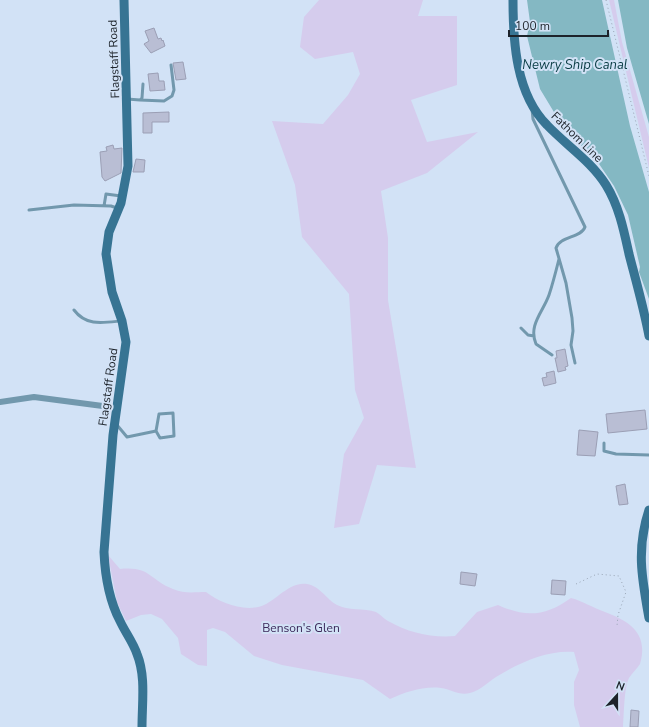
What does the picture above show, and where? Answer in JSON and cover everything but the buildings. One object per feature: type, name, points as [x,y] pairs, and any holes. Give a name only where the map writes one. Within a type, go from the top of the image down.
[{"type":"street","name":"Flagstaff Road","points":[[124,0],[128,166],[122,196],[109,232],[106,254],[112,292],[122,321],[126,342],[115,424],[104,552],[105,568],[113,607],[137,654],[140,666],[143,684],[142,727]]},
{"type":"street","name":"Fathom Line","points":[[513,0],[517,59],[521,79],[532,108],[547,126],[592,166],[606,186],[615,204],[624,229],[649,336]]},
{"type":"street","points":[[0,402],[34,397],[118,408]]},
{"type":"street","points":[[649,510],[643,529],[641,564],[649,618]]},
{"type":"lane","points":[[127,99],[164,101],[172,96],[174,90],[171,65]]},
{"type":"lane","points":[[140,100],[142,96],[143,84]]},
{"type":"lane","points":[[532,108],[533,119],[567,192],[583,220],[585,227],[583,231],[559,244],[556,248],[566,283],[572,318],[573,331],[571,345],[575,363]]},
{"type":"lane","points":[[104,206],[106,194],[122,196]]},
{"type":"lane","points":[[29,210],[74,205],[118,208]]},
{"type":"lane","points":[[552,355],[536,344],[534,336],[535,322],[548,296],[559,257]]},
{"type":"lane","points":[[74,310],[84,320],[95,323],[122,321]]},
{"type":"lane","points":[[521,328],[528,335],[534,336]]},
{"type":"lane","points":[[173,413],[174,436],[160,438],[156,431],[159,414],[173,413]]},
{"type":"lane","points":[[115,424],[127,436],[156,431]]},
{"type":"lane","points":[[604,443],[604,451],[649,455]]},
{"type":"path","points":[[606,0],[649,176]]},
{"type":"path","points":[[576,584],[597,574],[619,576],[626,592],[618,615],[617,626]]},
{"type":"green space","points":[[319,0],[423,0],[418,16],[457,16],[457,85],[411,100],[427,142],[478,132],[427,173],[381,191],[388,238],[388,300],[416,468],[377,465],[359,524],[334,528],[344,454],[364,418],[355,390],[349,294],[302,237],[295,185],[272,121],[323,124],[348,95],[360,74],[353,52],[315,59],[300,47],[304,17]]},
{"type":"green space","points":[[609,0],[614,0],[622,42],[649,137],[649,168]]},
{"type":"green space","name":"Benson's Glen","points":[[108,555],[120,569],[138,570],[144,572],[177,591],[206,592],[218,600],[234,606],[249,608],[257,607],[264,605],[295,585],[312,585],[341,607],[376,612],[386,620],[404,629],[421,634],[438,636],[455,636],[477,612],[498,605],[518,612],[536,613],[553,609],[571,598],[629,624],[639,636],[642,644],[640,664],[627,682],[623,727],[580,727],[574,705],[574,682],[579,670],[574,652],[544,655],[524,662],[496,677],[474,692],[462,694],[441,688],[428,688],[408,692],[390,699],[363,680],[282,665],[254,656],[225,632],[213,628],[207,630],[207,666],[198,665],[181,654],[178,638],[162,619],[151,614],[141,615],[126,621],[117,602]]},
{"type":"water","name":"Newry Ship Canal","points":[[527,0],[602,0],[630,126],[649,192],[649,299],[639,272],[640,267],[628,215],[614,186],[595,158],[566,132],[540,89],[527,36],[530,22]]},
{"type":"water","points":[[618,0],[649,0],[649,124],[627,48]]}]
